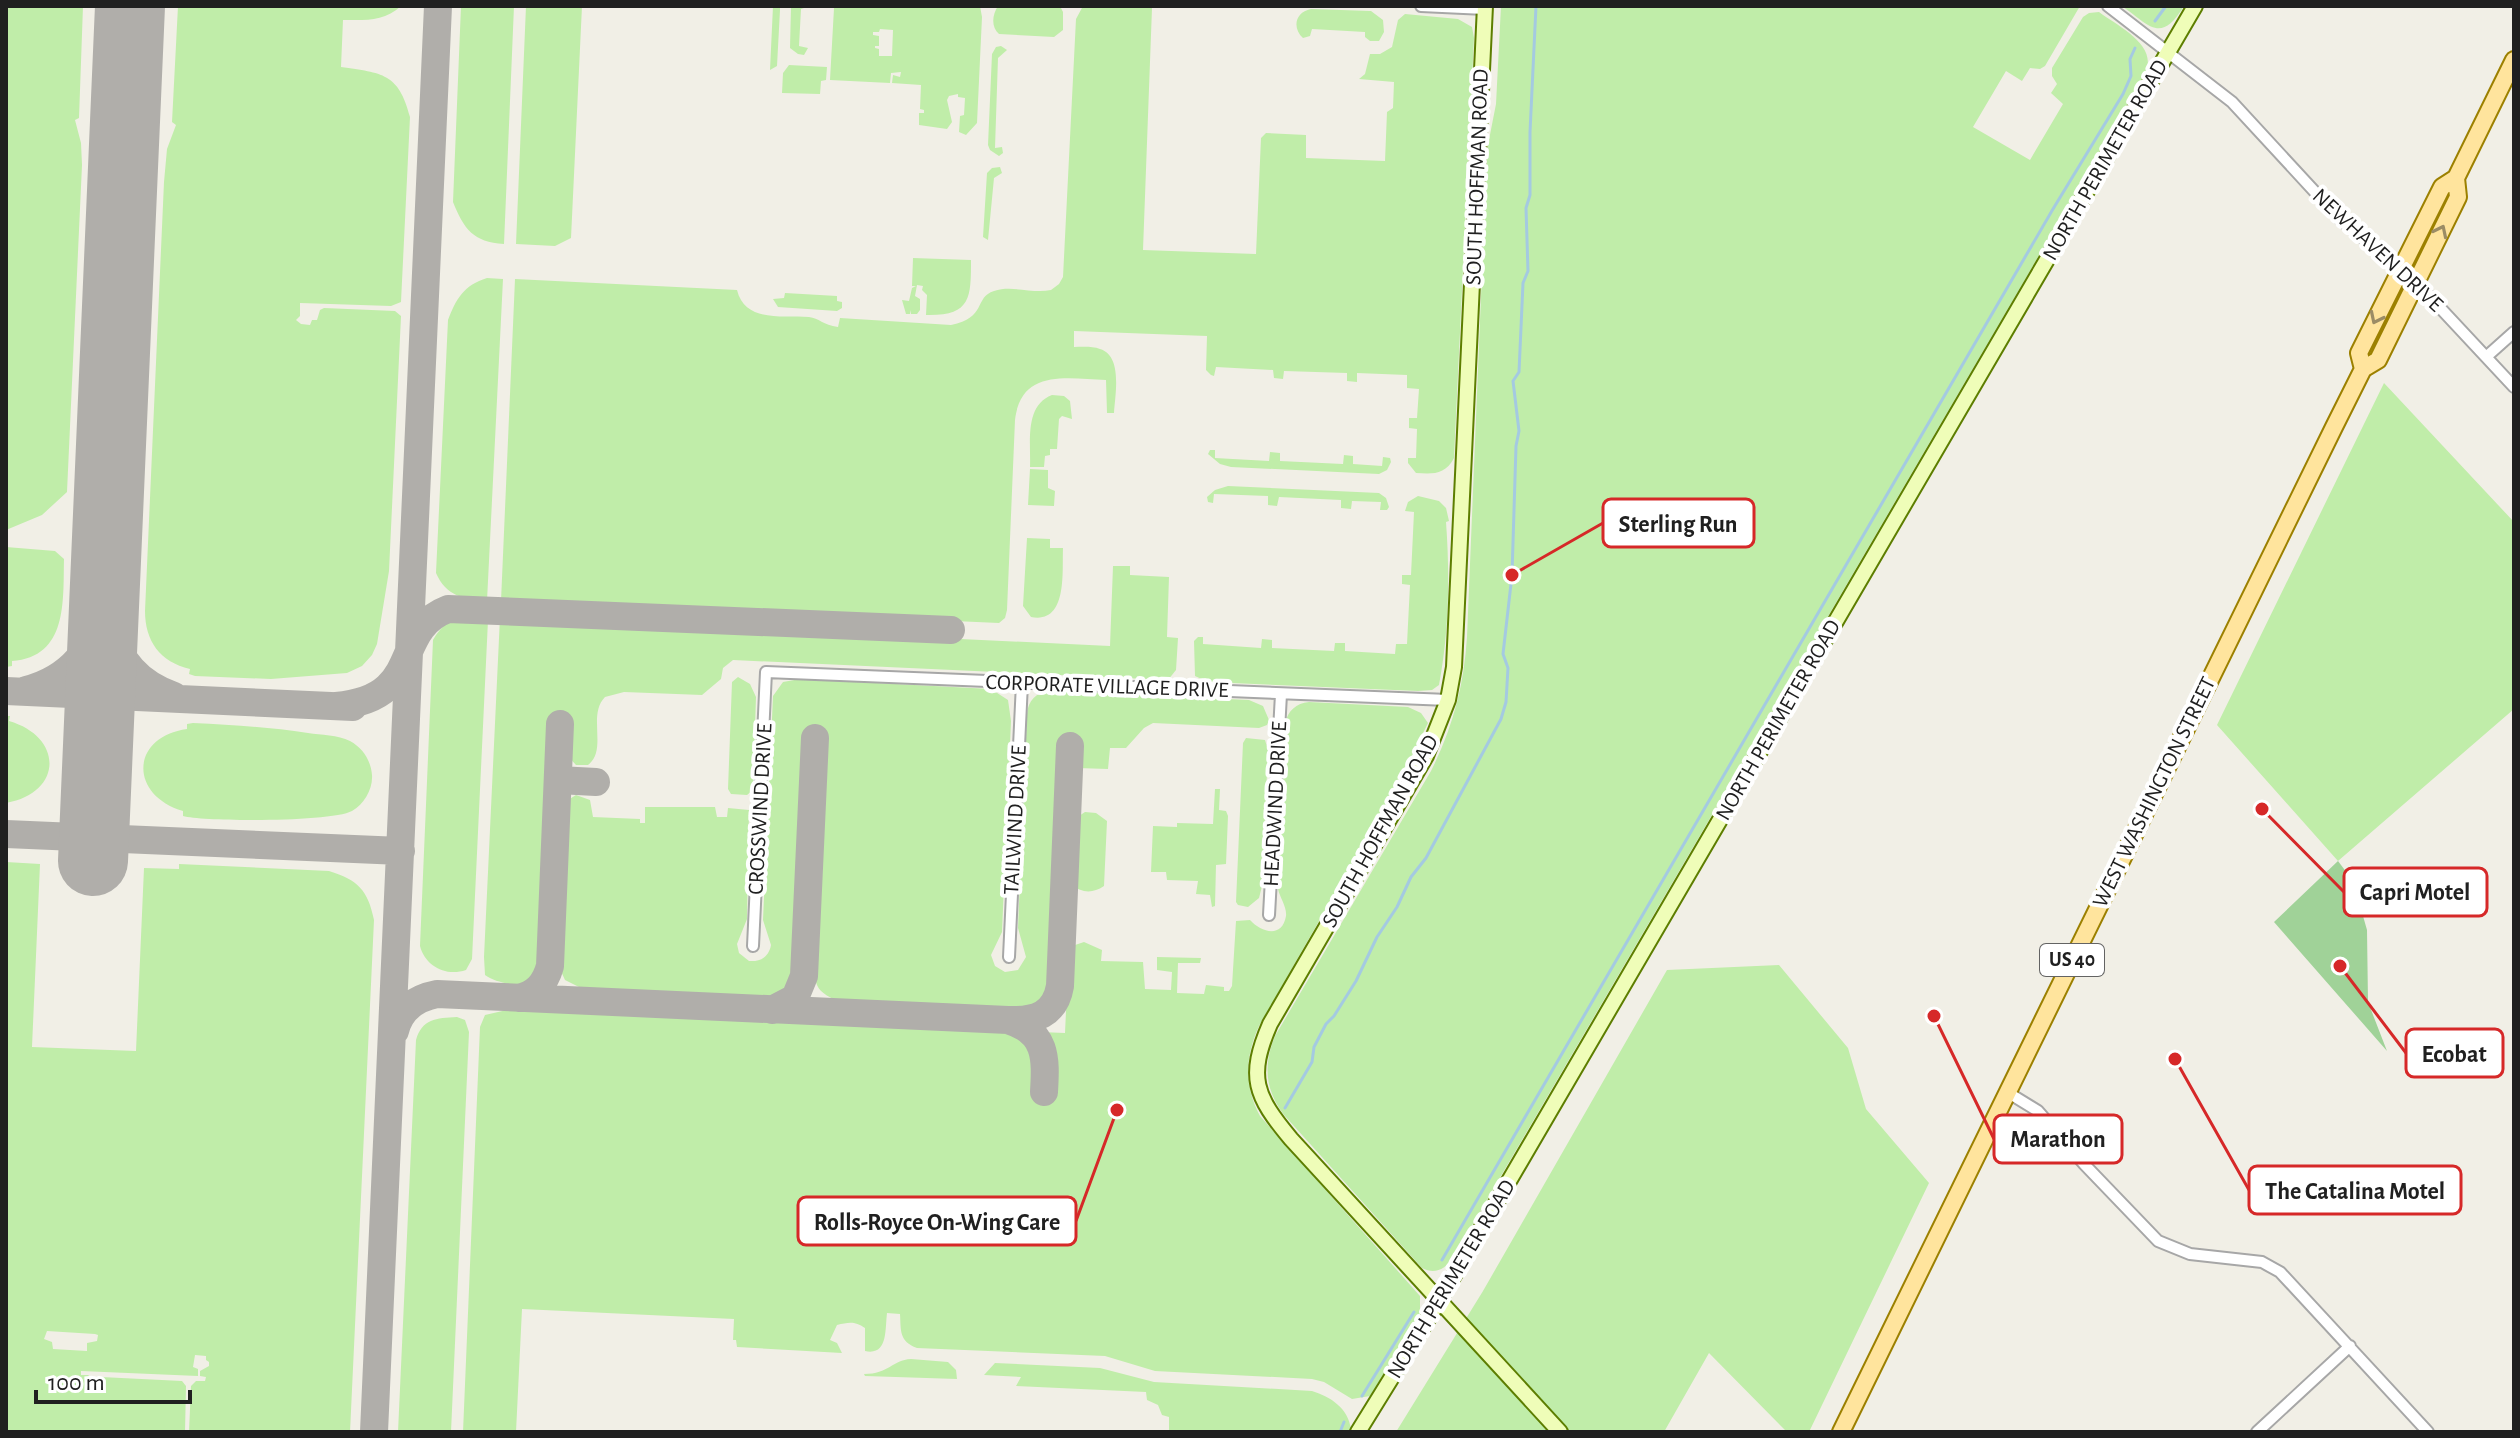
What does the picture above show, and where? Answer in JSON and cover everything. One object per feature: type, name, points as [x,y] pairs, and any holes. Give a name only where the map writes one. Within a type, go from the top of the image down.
[{"type":"main road","name":"WEST WASHINGTON STREET","points":[[2363,369],[2359,353],[2442,187],[2456,178],[2514,60]]},
{"type":"main road","name":"WEST WASHINGTON STREET","points":[[1841,1432],[2363,369],[2378,360],[2458,197],[2456,178]]},
{"type":"street","points":[[1421,6],[1485,7]]},
{"type":"street","name":"NEWHAVEN DRIVE","points":[[2108,6],[2169,51],[2245,115],[2339,218],[2402,268],[2514,387]]},
{"type":"street","name":"NORTH PERIMETER ROAD","points":[[1358,1432],[1439,1301],[2195,6]]},
{"type":"street","name":"SOUTH HOFFMAN ROAD","points":[[1485,7],[1454,667],[1448,700],[1426,756],[1270,1024],[1257,1061],[1258,1087],[1269,1114],[1560,1432]]},
{"type":"street","points":[[2486,357],[2514,332]]},
{"type":"street","name":"CORPORATE VILLAGE DRIVE","points":[[766,672],[1448,700]]},
{"type":"street","name":"CROSSWIND DRIVE","points":[[753,946],[766,672]]},
{"type":"street","name":"TAILWIND DRIVE","points":[[1009,957],[1022,683]]},
{"type":"street","name":"HEADWIND DRIVE","points":[[1269,915],[1281,694]]},
{"type":"street","points":[[2007,1092],[2038,1111],[2154,1238],[2181,1252],[2254,1260],[2273,1267],[2286,1277],[2428,1432]]},
{"type":"street","points":[[2257,1432],[2350,1346]]},
{"type":"green space","points":[[6,6],[83,6],[79,118],[75,120],[82,165],[67,492],[42,515],[6,530]]},
{"type":"green space","points":[[178,6],[401,6],[381,17],[343,20],[341,67],[378,74],[394,83],[406,102],[410,117],[401,302],[391,306],[300,303],[300,316],[296,320],[310,325],[324,308],[395,311],[401,316],[389,571],[377,644],[362,666],[347,673],[271,679],[195,676],[189,674],[190,669],[170,661],[156,649],[148,632],[145,611],[164,182],[167,149],[176,125],[172,122]]},
{"type":"green space","points":[[461,6],[514,6],[504,244],[477,237],[461,220],[453,202]]},
{"type":"green space","points":[[526,6],[582,6],[571,238],[555,246],[516,244]]},
{"type":"green space","points":[[773,6],[780,6],[780,10],[777,66],[770,70]]},
{"type":"green space","points":[[791,6],[810,6],[801,9],[799,46],[808,48],[804,55],[790,48]]},
{"type":"green space","points":[[822,6],[980,6],[977,123],[966,135],[959,132],[965,98],[958,97],[958,94],[949,96],[947,100],[952,122],[947,129],[919,125],[919,113],[924,113],[920,109],[921,85],[892,83],[893,75],[900,77],[901,72],[891,73],[890,83],[830,80],[834,8]],"holes":[[[893,30],[892,56],[879,56],[879,49],[875,48],[879,46],[879,36],[873,35],[873,32]]]},
{"type":"green space","points":[[998,6],[1060,6],[1063,30],[1054,37],[999,34],[993,21]]},
{"type":"green space","points":[[1083,6],[1152,8],[1143,250],[1256,254],[1261,138],[1266,133],[1306,135],[1306,158],[1385,161],[1387,112],[1393,108],[1394,82],[1359,79],[1365,74],[1370,54],[1380,54],[1392,47],[1398,20],[1405,14],[1458,19],[1472,27],[1474,38],[1454,458],[1447,468],[1433,473],[1416,473],[1408,463],[1408,458],[1416,458],[1417,429],[1409,428],[1409,418],[1417,418],[1419,389],[1407,388],[1407,375],[1357,373],[1357,382],[1347,381],[1347,373],[1284,371],[1283,379],[1274,378],[1273,370],[1216,367],[1214,376],[1206,370],[1207,336],[1074,331],[1074,347],[1100,349],[1112,359],[1116,377],[1114,413],[1107,413],[1106,380],[1048,380],[1036,384],[1019,403],[1015,420],[1007,610],[1005,618],[999,623],[501,601],[515,279],[737,290],[741,301],[756,313],[809,317],[838,327],[840,318],[951,325],[970,318],[984,298],[994,291],[1051,290],[1063,277],[1076,19]]},
{"type":"green space","points":[[1501,6],[2080,6],[2045,66],[2030,68],[2022,81],[2006,71],[1973,127],[2030,160],[2063,104],[2051,93],[2057,84],[2052,68],[2083,17],[2099,12],[2126,31],[2142,46],[2148,64],[2145,74],[1453,1258],[1443,1268],[1431,1271],[1422,1268],[1284,1115],[1270,1087],[1268,1067],[1275,1036],[1431,771],[1451,722],[1460,689],[1467,637],[1487,150],[1496,104]]},
{"type":"green space","points":[[2122,6],[2184,6],[2169,25],[2155,28]]},
{"type":"green space","points":[[1311,9],[1371,11],[1383,20],[1384,32],[1379,41],[1370,41],[1365,37],[1365,32],[1312,29],[1310,36],[1303,38],[1297,30],[1297,21],[1301,13]]},
{"type":"green space","points":[[996,47],[1007,50],[998,58],[995,148],[1002,147],[1003,153],[999,156],[988,145],[992,54]]},
{"type":"green space","points":[[789,65],[827,67],[820,94],[782,93],[783,73]]},
{"type":"green space","points":[[1000,167],[1002,173],[994,178],[988,240],[983,237],[987,173],[992,168]]},
{"type":"green space","points":[[913,258],[971,260],[969,294],[960,308],[926,315],[927,295],[922,290],[923,286],[917,285],[915,296],[920,299],[920,310],[917,314],[911,314],[911,310],[910,314],[906,314],[902,300],[909,301],[912,288],[916,286],[912,286]]},
{"type":"green space","points":[[487,278],[503,279],[487,601],[456,595],[445,587],[436,573],[448,320],[462,294]]},
{"type":"green space","points":[[785,293],[837,296],[842,308],[837,311],[778,307],[773,299],[784,298]]},
{"type":"green space","points":[[2384,383],[2514,522],[2514,709],[2338,861],[2217,725]]},
{"type":"green space","points":[[1052,395],[1064,396],[1070,401],[1072,419],[1062,416],[1059,419],[1057,449],[1050,449],[1050,455],[1045,456],[1044,467],[1030,467],[1033,416],[1043,400]]},
{"type":"green space","points":[[1210,450],[1215,450],[1215,458],[1269,461],[1270,452],[1280,453],[1280,461],[1343,464],[1344,455],[1353,456],[1353,464],[1382,466],[1383,457],[1390,458],[1391,462],[1387,470],[1379,474],[1231,467],[1220,464],[1208,454]]},
{"type":"green space","points":[[1030,469],[1048,470],[1048,488],[1055,491],[1054,506],[1028,505]]},
{"type":"green space","points":[[1228,486],[1379,493],[1386,498],[1389,507],[1380,510],[1381,502],[1352,501],[1351,509],[1341,508],[1341,500],[1279,497],[1277,506],[1268,505],[1268,496],[1214,494],[1213,503],[1208,502],[1207,497],[1215,490]]},
{"type":"green space","points":[[1418,496],[1439,501],[1446,508],[1449,521],[1446,522],[1447,625],[1439,685],[1432,690],[1418,691],[1208,682],[1195,676],[1194,641],[1198,637],[1203,637],[1203,644],[1261,648],[1262,639],[1272,640],[1272,648],[1334,651],[1335,643],[1345,643],[1345,651],[1395,654],[1396,644],[1407,644],[1410,585],[1402,584],[1402,575],[1411,575],[1414,512],[1405,511],[1408,502]]},
{"type":"green space","points":[[1027,538],[1050,539],[1050,548],[1063,548],[1062,582],[1057,605],[1043,617],[1031,617],[1023,606]]},
{"type":"green space","points":[[6,547],[55,551],[64,559],[62,609],[53,638],[44,649],[30,657],[12,661],[12,666],[6,667]]},
{"type":"green space","points":[[1113,566],[1130,566],[1130,575],[1169,577],[1167,637],[1178,638],[1176,670],[1168,680],[733,660],[723,668],[721,679],[702,695],[624,692],[605,697],[598,713],[597,751],[588,765],[576,765],[566,754],[568,721],[552,720],[541,939],[537,963],[531,977],[519,984],[493,980],[485,975],[500,617],[1110,646]]},
{"type":"green space","points":[[467,616],[486,617],[488,620],[472,959],[466,970],[451,972],[431,964],[420,946],[433,640],[447,624]]},
{"type":"green space","points":[[738,677],[750,684],[756,697],[753,790],[747,795],[731,794],[728,789],[732,682]]},
{"type":"green space","points":[[800,679],[991,689],[1008,700],[1011,721],[1002,932],[991,955],[995,966],[1005,972],[1018,970],[1026,957],[1018,928],[1027,714],[1034,698],[1050,691],[1249,700],[1263,706],[1269,720],[1267,725],[1259,728],[1153,723],[1144,728],[1126,748],[1110,748],[1108,769],[1077,768],[1078,745],[1062,743],[1052,962],[1047,991],[1033,1005],[1024,1008],[836,1000],[821,991],[817,986],[813,951],[823,732],[807,731],[797,951],[790,985],[770,997],[581,988],[565,980],[559,967],[564,808],[568,800],[576,795],[590,800],[593,817],[640,819],[640,823],[645,823],[645,807],[715,807],[717,817],[727,817],[728,808],[749,810],[747,919],[737,944],[739,953],[749,961],[766,956],[771,945],[763,920],[773,696],[783,682]]},
{"type":"green space","points":[[1309,702],[1408,707],[1421,713],[1428,723],[1402,776],[1259,1026],[1248,1071],[1251,1094],[1260,1116],[1420,1296],[1417,1320],[1370,1396],[1352,1399],[1324,1382],[1312,1379],[1155,1371],[1105,1356],[917,1348],[904,1339],[900,1314],[887,1313],[882,1346],[872,1352],[865,1351],[865,1328],[852,1323],[837,1325],[830,1340],[837,1343],[842,1353],[737,1347],[736,1340],[733,1340],[734,1319],[522,1309],[516,1432],[463,1432],[480,1027],[485,1015],[511,1009],[1065,1033],[1069,947],[1084,942],[1102,950],[1101,961],[1143,962],[1145,989],[1171,990],[1172,972],[1157,970],[1157,957],[1201,958],[1200,963],[1178,963],[1177,993],[1204,994],[1206,985],[1224,987],[1224,991],[1229,991],[1232,986],[1236,921],[1250,920],[1260,928],[1276,931],[1286,916],[1278,889],[1285,723],[1293,708]]},
{"type":"green space","points":[[6,716],[10,716],[9,721],[40,739],[50,764],[38,788],[25,797],[6,803]]},
{"type":"green space","points":[[187,724],[279,729],[345,739],[359,747],[368,760],[372,775],[369,791],[356,808],[340,815],[268,820],[183,816],[183,811],[165,803],[153,793],[143,767],[146,754],[155,743],[168,734],[187,729]]},
{"type":"green space","points":[[1246,738],[1265,740],[1268,750],[1262,886],[1259,898],[1248,907],[1236,902],[1243,743]]},
{"type":"green space","points":[[1215,789],[1220,789],[1219,810],[1226,811],[1228,816],[1226,864],[1216,865],[1215,906],[1212,907],[1210,895],[1196,894],[1198,881],[1167,880],[1166,872],[1151,872],[1153,826],[1213,824]]},
{"type":"green space","points":[[1085,812],[1096,813],[1107,821],[1104,886],[1091,891],[1083,891],[1070,884],[1073,820]]},
{"type":"green space","points":[[2338,861],[2353,881],[2367,930],[2368,1002],[2387,1051],[2274,922]]},
{"type":"green space","points":[[6,862],[40,864],[32,1047],[136,1051],[144,868],[179,869],[179,864],[329,871],[347,878],[365,894],[374,920],[350,1432],[189,1432],[191,1386],[196,1381],[205,1381],[206,1377],[200,1376],[200,1371],[209,1366],[206,1356],[195,1355],[193,1367],[198,1369],[198,1376],[81,1371],[81,1375],[93,1379],[93,1387],[97,1387],[101,1377],[182,1381],[186,1386],[185,1432],[6,1432]],"holes":[[[47,1331],[98,1335],[97,1341],[87,1343],[87,1351],[53,1349],[52,1342],[44,1339]]]},
{"type":"green space","points":[[1779,965],[1848,1048],[1866,1109],[1929,1183],[1809,1432],[1787,1432],[1709,1353],[1664,1432],[1396,1432],[1483,1291],[1667,970]]},
{"type":"green space","points":[[457,1017],[465,1020],[469,1032],[451,1432],[398,1432],[416,1040],[422,1028],[431,1021]]},
{"type":"green space","points":[[911,1359],[948,1362],[956,1370],[957,1379],[864,1374],[879,1372]]},
{"type":"green space","points":[[995,1363],[1100,1368],[1154,1382],[1312,1391],[1338,1404],[1351,1429],[1348,1432],[1169,1432],[1169,1417],[1162,1415],[1158,1405],[1147,1400],[1146,1392],[1016,1386],[1021,1377],[984,1375]]},
{"type":"waterway","points":[[1285,1108],[1312,1062],[1314,1047],[1326,1024],[1356,981],[1411,877],[1426,858],[1501,719],[1506,702],[1508,668],[1503,654],[1512,575],[1519,431],[1513,381],[1519,372],[1523,283],[1528,271],[1526,208],[1530,195],[1536,6]]},
{"type":"waterway","points":[[2155,21],[2166,6]]},
{"type":"waterway","points":[[1442,1260],[2053,209],[2123,94],[2131,76],[2130,59],[2135,48]]},
{"type":"waterway","points":[[1362,1396],[1414,1312]]},
{"type":"waterway","points":[[1340,1432],[1344,1422]]},
{"type":"taxiway","points":[[374,1432],[438,6]]},
{"type":"taxiway","points":[[111,507],[107,590],[115,642],[127,664],[146,682],[174,696]]},
{"type":"taxiway","points":[[26,690],[55,678],[78,660],[94,635],[102,605]]},
{"type":"taxiway","points":[[336,706],[364,700],[383,691],[396,678],[419,632],[430,619],[448,609],[951,630]]},
{"type":"taxiway","points":[[6,691],[353,707]]},
{"type":"taxiway","points":[[518,998],[539,987],[550,966],[560,724]]},
{"type":"taxiway","points":[[772,1010],[795,998],[804,976],[815,738]]},
{"type":"taxiway","points":[[395,1031],[401,1016],[410,1006],[422,998],[437,994],[1008,1020],[1035,1017],[1054,1004],[1060,986],[1070,746]]},
{"type":"taxiway","points":[[558,780],[596,782]]},
{"type":"taxiway","points":[[6,834],[401,851]]},
{"type":"taxiway","points":[[1008,1020],[1021,1025],[1037,1039],[1044,1057],[1044,1092]]},
{"type":"runway","points":[[93,861],[130,6]]},
{"type":"place","name":"Sterling Run","points":[[1512,575]]},
{"type":"place","name":"Capri Motel","points":[[2262,809]]},
{"type":"place","name":"Ecobat","points":[[2340,966]]},
{"type":"place","name":"Marathon","points":[[1934,1016]]},
{"type":"place","name":"The Catalina Motel","points":[[2175,1059]]},
{"type":"place","name":"Rolls-Royce On-Wing Care","points":[[1117,1110]]}]
